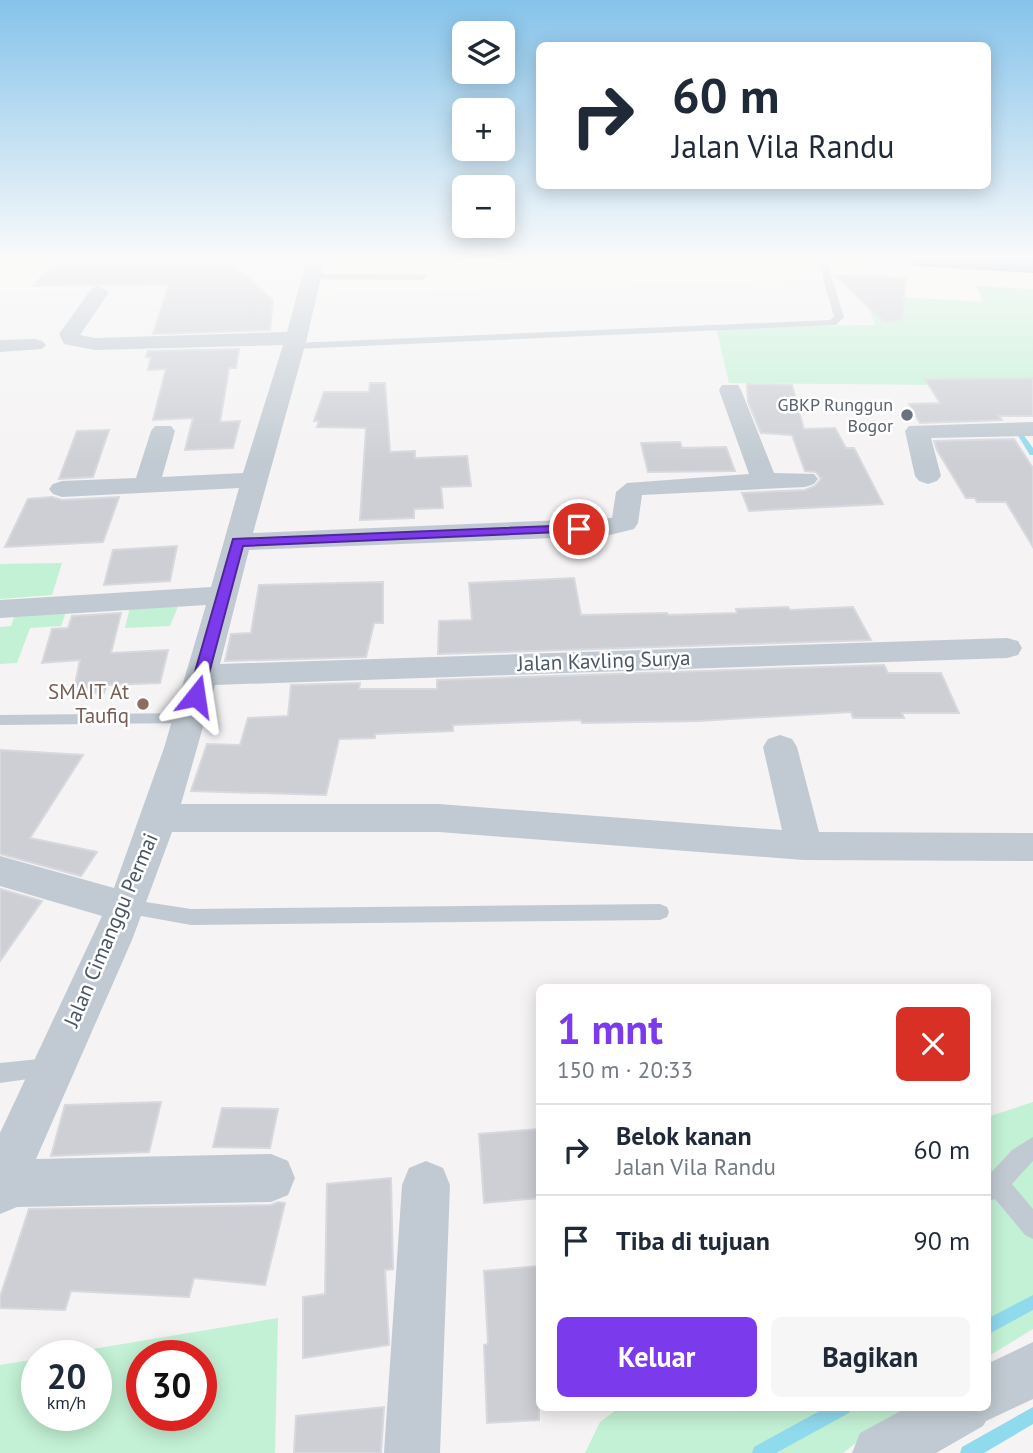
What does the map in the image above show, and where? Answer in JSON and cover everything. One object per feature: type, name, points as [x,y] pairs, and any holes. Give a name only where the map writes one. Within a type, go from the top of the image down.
[{"type":"street","points":[[74,327],[69,334],[71,340],[95,344],[296,342]]},
{"type":"street","name":"Jalan Cimanggu Permai","points":[[1,1186],[51,1068],[126,907],[158,818],[190,718],[254,480],[300,327]]},
{"type":"street","points":[[0,346],[35,345]]},
{"type":"street","points":[[730,390],[764,481]]},
{"type":"street","points":[[147,484],[163,431]]},
{"type":"street","points":[[928,476],[917,431],[1031,433]]},
{"type":"street","points":[[237,542],[606,528],[625,523],[629,492],[636,488],[805,479]]},
{"type":"street","points":[[62,489],[254,480]]},
{"type":"street","points":[[0,609],[223,595]]},
{"type":"street","name":"Jalan Kavling Surya","points":[[201,675],[1007,648]]},
{"type":"street","points":[[779,747],[804,846]]},
{"type":"street","points":[[158,818],[439,818],[804,846],[1033,847]]},
{"type":"street","points":[[0,871],[126,907]]},
{"type":"street","points":[[1,1186],[271,1178]]},
{"type":"street","points":[[412,1453],[426,1185]]},
{"type":"street","points":[[991,1392],[1033,1369]]},
{"type":"street","points":[[880,1453],[957,1411]]},
{"type":"lane","points":[[296,342],[725,327]]},
{"type":"lane","points":[[0,720],[190,718]]},
{"type":"lane","points":[[126,907],[191,916],[660,912]]},
{"type":"lane","points":[[0,1073],[51,1068]]},
{"type":"lane","points":[[1033,1148],[1021,1154],[993,1187],[1033,1227]]},
{"type":"green space","points":[[1033,327],[1033,386],[729,383],[716,328]]},
{"type":"green space","points":[[62,563],[52,595],[0,599],[0,564]]},
{"type":"green space","points":[[179,604],[170,626],[125,628],[130,607]]},
{"type":"green space","points":[[67,609],[61,626],[30,628],[17,663],[0,664],[0,627],[11,626],[16,612]]},
{"type":"green space","points":[[1033,1102],[1033,1329],[991,1355],[991,1116]]},
{"type":"green space","points":[[278,1318],[275,1453],[0,1453],[0,1365],[21,1362],[21,1431],[112,1431],[112,1346],[126,1343],[126,1431],[217,1431],[217,1340],[147,1340]]},
{"type":"green space","points":[[615,1411],[904,1411],[887,1419],[843,1453],[585,1453],[600,1422]]},
{"type":"building","points":[[155,327],[270,327],[270,330],[153,334]]},
{"type":"building","points":[[239,349],[236,368],[229,368],[220,422],[240,421],[233,448],[185,450],[193,418],[153,420],[166,369],[148,370],[151,357],[146,357],[148,351]]},
{"type":"building","points":[[1033,378],[1033,416],[999,416],[1002,420],[920,423],[909,404],[940,403],[925,379]]},
{"type":"building","points":[[370,383],[385,383],[390,452],[415,451],[415,458],[467,456],[471,486],[441,487],[443,508],[414,509],[414,518],[360,520],[366,428],[317,427],[319,421],[314,421],[324,392],[369,392]]},
{"type":"building","points":[[747,384],[792,385],[804,429],[835,428],[846,448],[854,448],[883,504],[749,511],[742,493],[805,490],[815,486],[821,479],[816,472],[805,471],[792,435],[761,433],[748,402]]},
{"type":"building","points":[[109,430],[93,477],[59,479],[77,431]]},
{"type":"building","points":[[1014,439],[1033,468],[1033,547],[1006,502],[977,502],[975,498],[966,498],[934,441]]},
{"type":"building","points":[[680,442],[682,448],[726,447],[735,471],[648,472],[641,443]]},
{"type":"building","points":[[52,497],[62,500],[119,497],[103,542],[5,547],[28,499]]},
{"type":"building","points":[[177,546],[170,581],[104,585],[113,550]]},
{"type":"building","points":[[574,578],[581,615],[737,613],[736,609],[853,607],[871,640],[438,654],[439,621],[472,620],[469,583]]},
{"type":"building","points":[[383,582],[383,623],[374,623],[366,657],[225,661],[231,634],[251,633],[259,585]]},
{"type":"building","points":[[121,613],[111,653],[168,650],[160,683],[107,685],[104,693],[73,694],[80,660],[42,663],[52,629],[68,628],[72,616]]},
{"type":"building","points":[[884,665],[888,673],[941,673],[959,713],[902,713],[904,718],[853,718],[851,712],[698,721],[582,723],[581,720],[453,725],[453,731],[375,734],[375,738],[339,739],[326,795],[191,791],[207,744],[240,745],[248,718],[288,716],[291,685],[360,683],[359,689],[437,689],[437,680]]},
{"type":"building","points":[[0,750],[83,755],[30,838],[97,852],[81,876],[0,854]]},
{"type":"building","points":[[0,889],[42,901],[0,961]]},
{"type":"building","points":[[161,1102],[149,1152],[51,1156],[65,1105]]},
{"type":"building","points":[[222,1108],[278,1109],[270,1148],[213,1147]]},
{"type":"building","points":[[536,1129],[536,1198],[484,1203],[479,1134]]},
{"type":"building","points":[[391,1178],[393,1269],[385,1270],[389,1345],[303,1358],[303,1297],[325,1294],[327,1184]]},
{"type":"building","points":[[285,1203],[265,1285],[194,1278],[189,1297],[71,1291],[65,1310],[0,1308],[0,1297],[29,1209],[271,1205]]},
{"type":"building","points":[[536,1266],[536,1411],[539,1411],[539,1420],[487,1423],[484,1345],[488,1344],[484,1271]]},
{"type":"building","points":[[384,1407],[381,1453],[294,1453],[296,1416]]},
{"type":"waterway","points":[[1020,434],[1033,453]]},
{"type":"waterway","points":[[991,1325],[1033,1302]]},
{"type":"waterway","points":[[760,1453],[836,1411]]},
{"type":"waterway","points":[[968,1453],[1033,1415]]},
{"type":"place","name":"GBKP Runggun Bogor","points":[[907,415]]},
{"type":"place","name":"SMAIT At Taufiq","points":[[143,704]]},
{"type":"route","points":[[196,696],[237,542],[579,529]]}]
